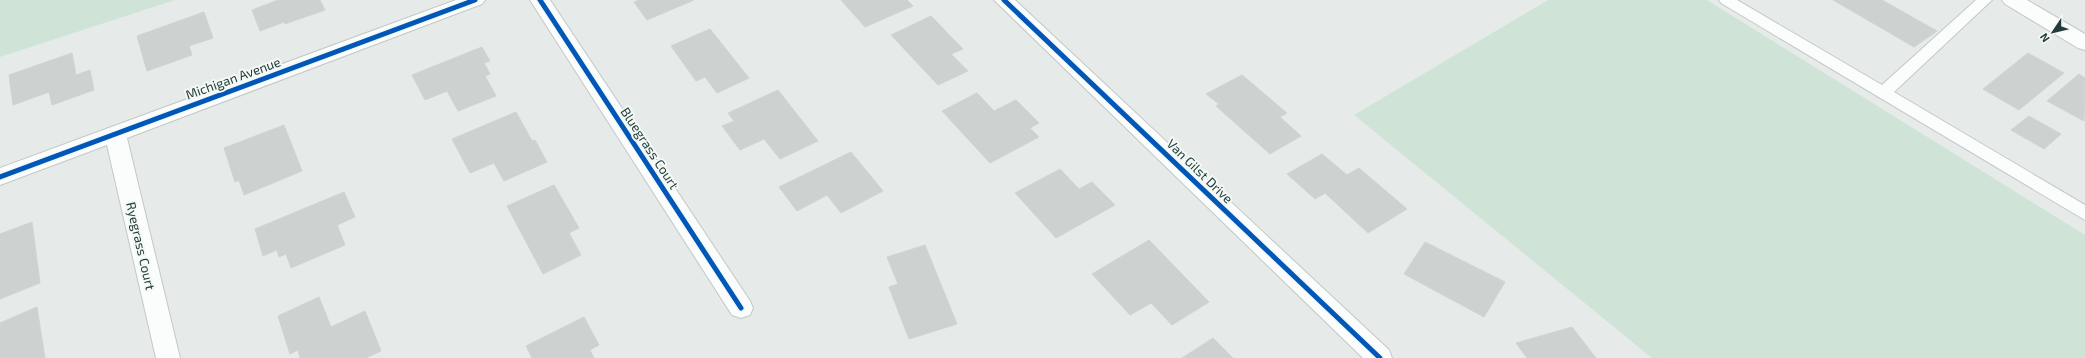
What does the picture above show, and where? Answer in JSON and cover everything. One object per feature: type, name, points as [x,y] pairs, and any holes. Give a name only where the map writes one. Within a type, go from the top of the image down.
[{"type":"street","name":"Michigan Avenue","points":[[0,177],[475,0]]},
{"type":"street","name":"Bluegrass Court","points":[[540,0],[741,308]]},
{"type":"street","name":"Van Gilst Drive","points":[[1004,0],[1380,358]]},
{"type":"street","points":[[2012,0],[2057,25],[2085,43]]},
{"type":"street","name":"Ryegrass Court","points":[[115,134],[168,358]]},
{"type":"lane","points":[[1726,0],[2085,213]]},
{"type":"lane","points":[[1883,93],[1985,0]]},
{"type":"green space","points":[[0,0],[175,0],[0,57]]},
{"type":"green space","points":[[1548,0],[1707,0],[2085,235],[2085,358],[1652,358],[1354,115]]},
{"type":"building","points":[[278,0],[320,0],[325,10],[260,31],[252,10]]},
{"type":"building","points":[[639,0],[694,0],[647,20],[634,2]]},
{"type":"building","points":[[841,0],[907,0],[913,6],[865,27]]},
{"type":"building","points":[[1833,0],[1882,0],[1937,31],[1914,47]]},
{"type":"building","points":[[204,12],[213,38],[189,46],[192,55],[147,71],[137,36]]},
{"type":"building","points":[[931,16],[963,49],[951,54],[968,71],[938,85],[891,35]]},
{"type":"building","points":[[710,29],[749,78],[717,93],[705,77],[696,81],[671,46]]},
{"type":"building","points":[[482,47],[490,61],[484,63],[490,74],[485,76],[496,96],[458,111],[447,91],[425,100],[412,75]]},
{"type":"building","points":[[72,53],[76,75],[90,70],[94,90],[52,105],[49,92],[13,105],[9,75]]},
{"type":"building","points":[[2028,53],[2064,73],[2019,110],[1983,89]]},
{"type":"building","points":[[2079,74],[2085,78],[2084,121],[2047,101]]},
{"type":"building","points":[[1242,75],[1287,113],[1280,117],[1301,136],[1270,154],[1216,106],[1219,104],[1206,94]]},
{"type":"building","points":[[778,90],[818,141],[780,159],[764,139],[740,150],[722,126],[734,121],[728,113]]},
{"type":"building","points":[[977,93],[994,111],[1016,100],[1039,123],[1030,128],[1039,137],[990,163],[942,111]]},
{"type":"building","points":[[516,112],[532,141],[535,140],[547,162],[504,181],[494,163],[470,173],[452,139]]},
{"type":"building","points":[[2029,116],[2061,134],[2044,149],[2011,130]]},
{"type":"building","points":[[284,125],[302,171],[244,195],[239,180],[235,182],[224,148]]},
{"type":"building","points":[[851,152],[883,191],[841,213],[827,195],[797,211],[779,187]]},
{"type":"building","points":[[1322,154],[1347,175],[1359,168],[1407,209],[1368,233],[1325,193],[1315,199],[1287,174]]},
{"type":"building","points":[[1060,169],[1079,189],[1092,182],[1115,205],[1056,238],[1015,193]]},
{"type":"building","points":[[554,185],[579,228],[569,233],[581,255],[543,274],[507,206]]},
{"type":"building","points":[[344,192],[355,217],[337,225],[345,245],[291,268],[286,254],[279,257],[277,250],[263,256],[255,229]]},
{"type":"building","points":[[32,222],[40,283],[0,299],[0,234]]},
{"type":"building","points":[[1149,240],[1209,302],[1172,325],[1151,303],[1130,315],[1092,274]]},
{"type":"building","points":[[1425,242],[1505,282],[1484,317],[1404,274]]},
{"type":"building","points":[[925,245],[957,324],[909,339],[889,287],[898,284],[887,257]]},
{"type":"building","points":[[319,297],[331,327],[365,311],[381,351],[366,358],[300,358],[298,350],[290,354],[278,316]]},
{"type":"building","points":[[37,307],[45,358],[0,358],[0,323]]},
{"type":"building","points":[[584,317],[599,345],[590,350],[594,358],[532,358],[526,346]]},
{"type":"building","points":[[1572,327],[1596,358],[1527,358],[1516,343]]},
{"type":"building","points":[[1213,338],[1233,358],[1182,358]]},
{"type":"cycle path","points":[[0,177],[475,0]]},
{"type":"cycle path","points":[[540,0],[741,308]]},
{"type":"cycle path","points":[[1004,0],[1380,358]]}]
